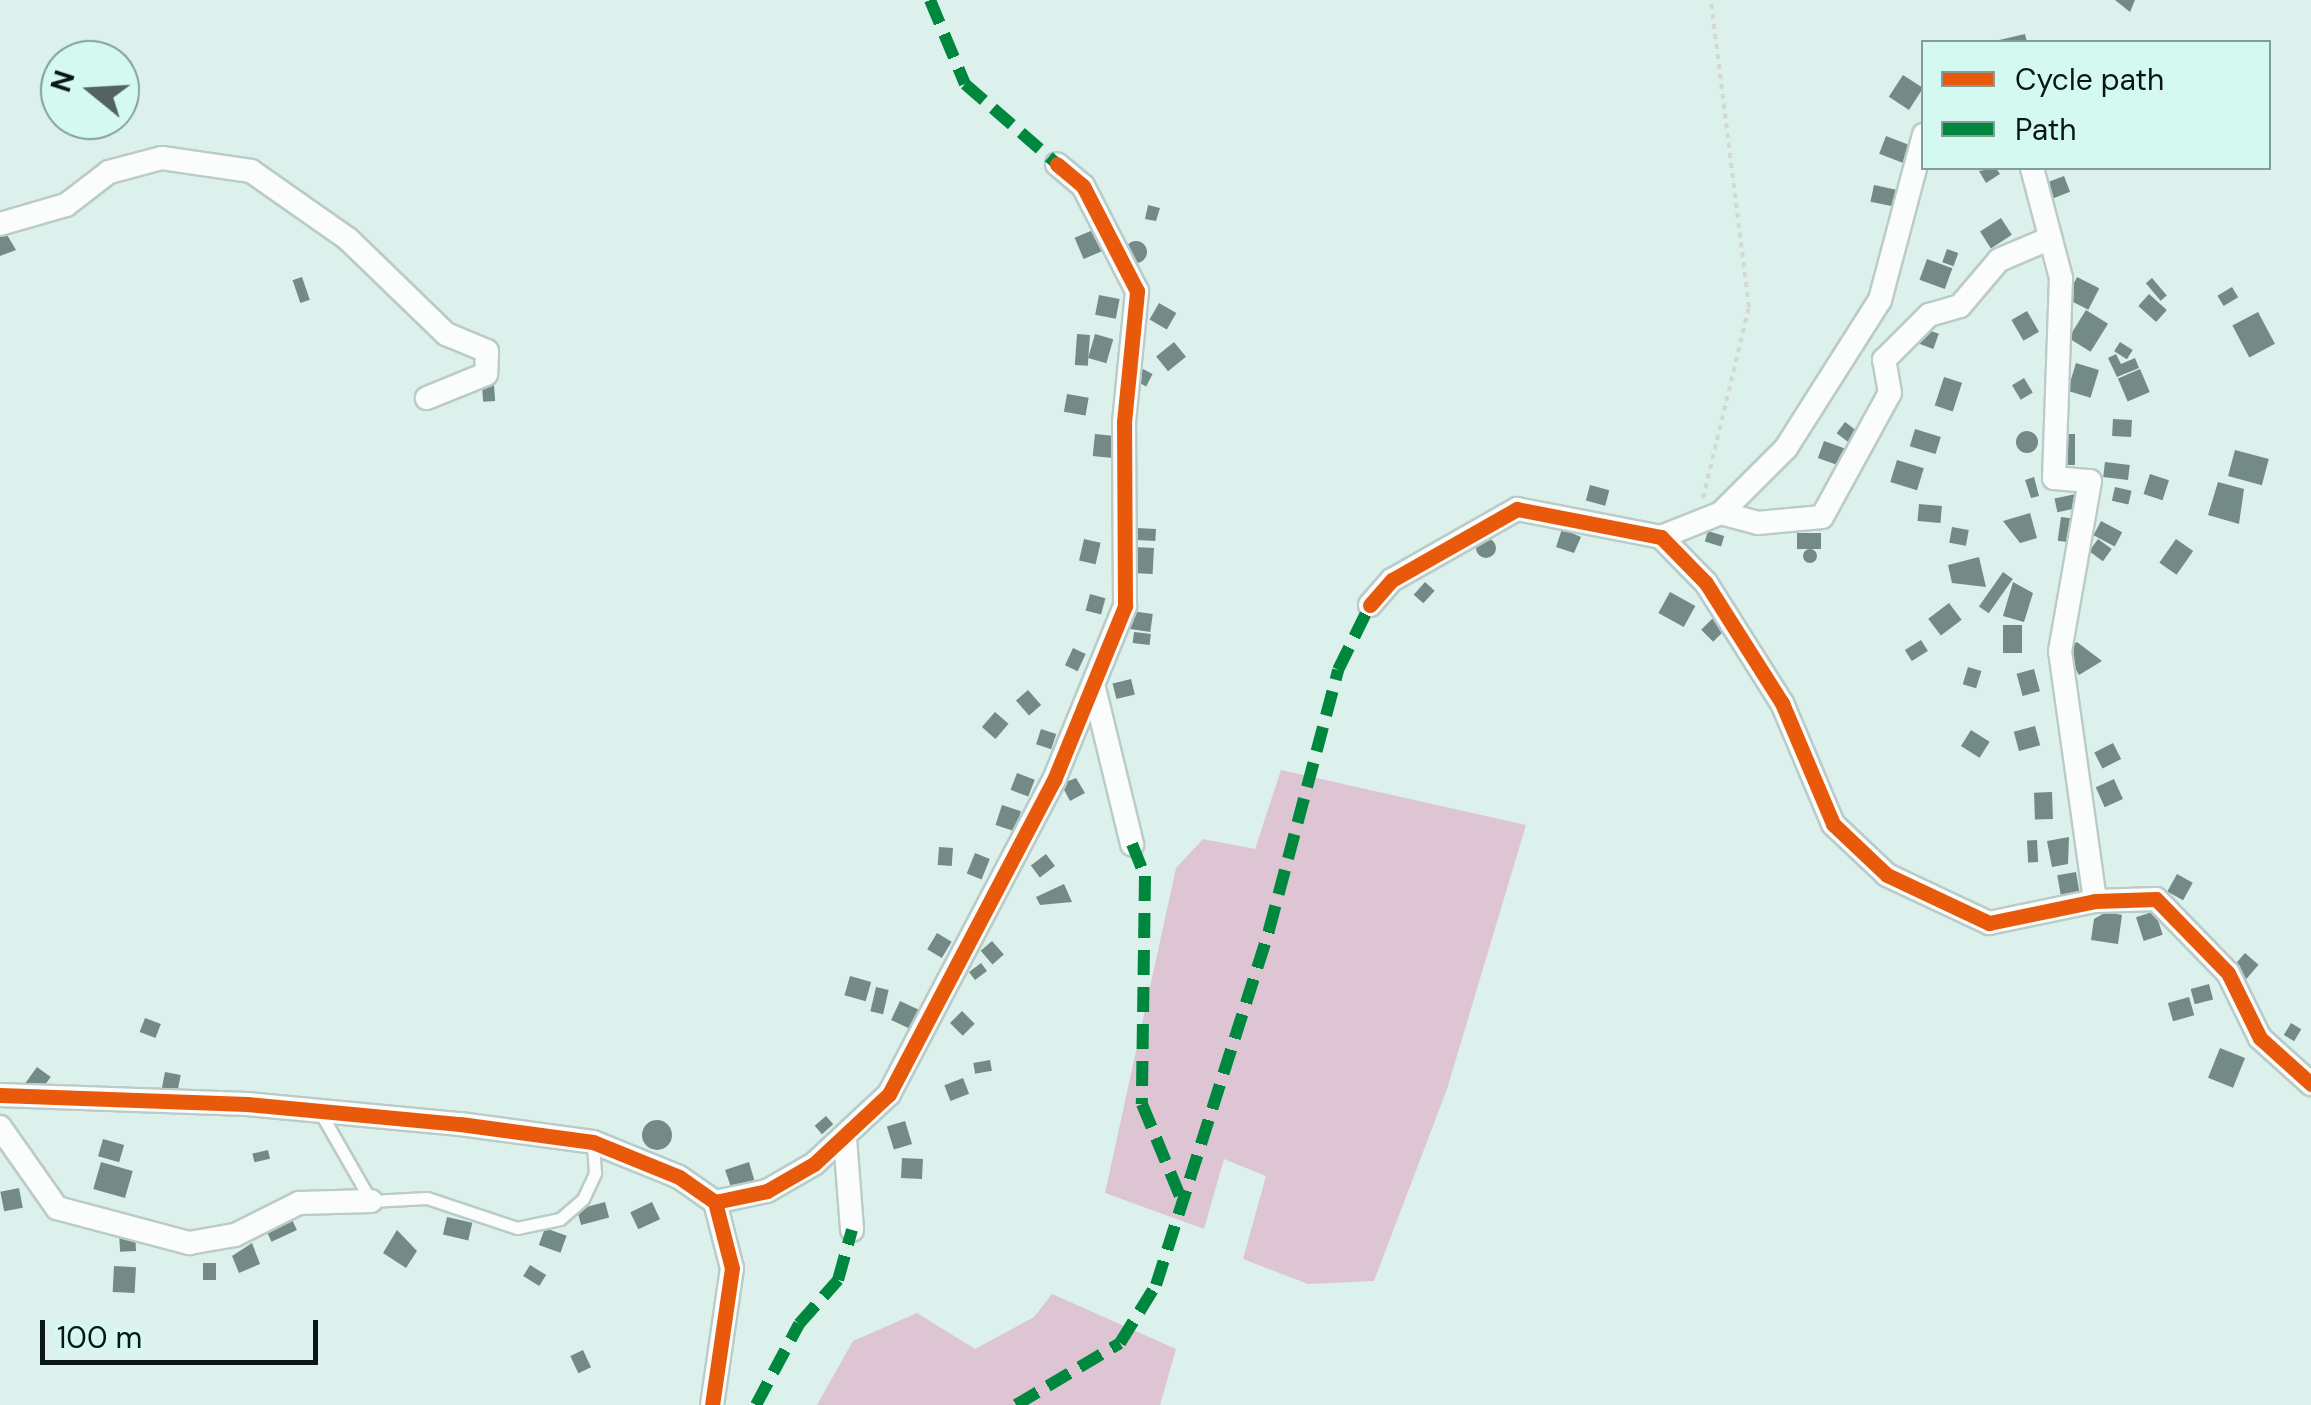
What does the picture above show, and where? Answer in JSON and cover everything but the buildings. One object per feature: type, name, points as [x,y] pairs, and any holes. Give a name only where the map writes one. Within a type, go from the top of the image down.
[{"type":"street","points":[[1370,606],[1392,580],[1516,510],[1661,537],[1721,513],[1786,448],[1880,300],[1921,146]]},
{"type":"street","points":[[0,224],[66,205],[110,172],[162,158],[252,171],[348,240],[446,334],[486,351],[486,374],[427,398]]},
{"type":"street","points":[[0,1095],[318,1108],[593,1142],[715,1202],[768,1191],[845,1138],[920,1046],[1094,688],[1126,606],[1124,422],[1137,291],[1082,186],[1057,164]]},
{"type":"street","points":[[2033,170],[2060,278],[2054,478],[2090,481],[2060,650],[2095,901]]},
{"type":"street","points":[[1721,513],[1758,524],[1822,517],[1890,393],[1884,360],[1929,314],[1960,306],[1999,260],[2050,238]]},
{"type":"street","points":[[1661,537],[1706,583],[1782,703],[1832,824],[1887,875],[1989,924],[2095,901],[2156,899],[2228,972],[2260,1038],[2311,1084]]},
{"type":"street","points":[[1094,688],[1132,844]]},
{"type":"street","points":[[0,1127],[56,1208],[189,1242],[235,1235],[300,1203],[371,1201]]},
{"type":"street","points":[[845,1138],[852,1230]]},
{"type":"street","points":[[712,1405],[732,1268],[715,1202]]},
{"type":"lane","points":[[318,1108],[371,1201],[427,1198],[535,1230],[583,1199],[595,1173],[593,1142]]},
{"type":"path","points":[[1691,525],[1718,465],[1749,307],[1711,0]]},
{"type":"shaded area","points":[[1281,770],[1526,825],[1447,1089],[1374,1281],[1308,1284],[1243,1259],[1266,1176],[1224,1159],[1204,1229],[1105,1193],[1176,868],[1203,839],[1255,849]]},
{"type":"shaded area","points":[[1052,1294],[1176,1349],[1160,1405],[817,1405],[853,1341],[917,1313],[975,1349],[1034,1317]]},
{"type":"marked path","points":[[930,0],[965,84],[1057,164]]},
{"type":"marked path","points":[[1016,1405],[1120,1343],[1156,1285],[1269,930],[1338,670],[1370,605]]},
{"type":"marked path","points":[[1132,844],[1145,876],[1142,1104],[1182,1201]]},
{"type":"marked path","points":[[756,1405],[799,1324],[838,1280],[852,1230]]},
{"type":"cycle path","points":[[715,1202],[767,1191],[814,1164],[889,1094],[1054,780],[1125,606],[1124,422],[1137,291],[1083,186],[1057,164]]},
{"type":"cycle path","points":[[1370,605],[1392,580],[1517,509],[1661,537],[1706,583],[1782,703],[1833,824],[1887,875],[1989,923],[2095,901],[2156,899],[2228,973],[2260,1038],[2311,1084]]},
{"type":"cycle path","points":[[0,1095],[247,1104],[460,1124],[593,1142],[679,1177],[715,1202],[732,1268],[712,1405]]}]
